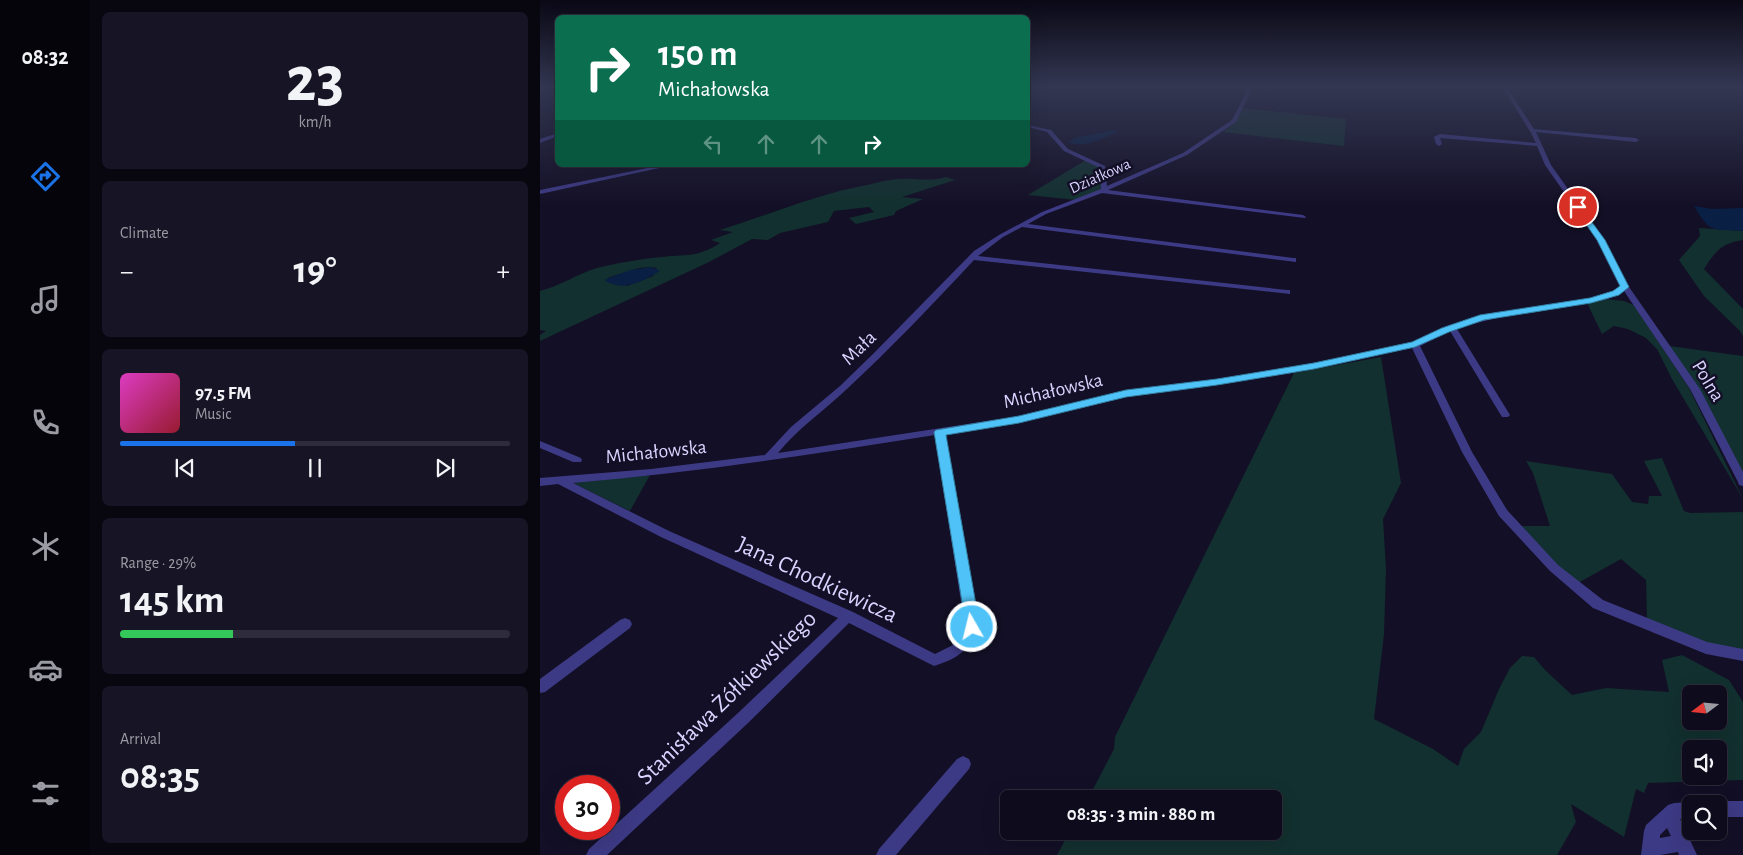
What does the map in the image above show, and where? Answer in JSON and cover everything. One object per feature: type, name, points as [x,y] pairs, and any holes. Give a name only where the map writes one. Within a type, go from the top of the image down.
[{"type":"street","points":[[1030,126],[1049,130],[1066,150],[1103,167],[1103,191],[1303,217]]},
{"type":"street","name":"Działkowa","points":[[971,259],[988,244],[1044,213],[1103,191],[1180,157],[1228,126]]},
{"type":"street","name":"Polna","points":[[1528,126],[1548,165],[1601,240],[1624,287],[1695,389],[1743,482]]},
{"type":"street","points":[[1531,130],[1636,140]]},
{"type":"street","points":[[540,141],[555,135]]},
{"type":"street","points":[[1440,144],[1437,137],[1440,136],[1539,145]]},
{"type":"street","points":[[542,192],[661,167]]},
{"type":"street","points":[[1021,225],[1293,260]]},
{"type":"street","points":[[971,259],[1286,292]]},
{"type":"street","name":"Mała","points":[[768,458],[782,439],[848,382],[912,321],[971,259]]},
{"type":"street","name":"Michałowska","points":[[540,482],[651,473],[768,458],[1019,420],[1126,394],[1226,381],[1314,366],[1415,344],[1452,327],[1483,317],[1591,300],[1616,293],[1624,287]]},
{"type":"street","points":[[1606,296],[1636,304]]},
{"type":"street","points":[[1452,327],[1505,415]]},
{"type":"street","points":[[1415,344],[1467,452],[1503,513],[1554,568],[1598,604],[1706,648],[1743,655]]},
{"type":"street","name":"Jana Chodkiewicza","points":[[558,480],[593,500],[848,616],[934,660],[948,656],[965,644],[972,627],[940,432]]},
{"type":"street","points":[[540,444],[577,460]]},
{"type":"street","name":"Stanisława Żółkiewskiego","points":[[595,855],[743,718],[848,616]]},
{"type":"street","points":[[540,687],[625,624]]},
{"type":"street","points":[[885,855],[963,764]]},
{"type":"street","points":[[1727,809],[1743,809]]},
{"type":"street","points":[[1670,815],[1686,849],[1650,851],[1652,831],[1674,811],[1682,811]]},
{"type":"green space","points":[[1231,126],[1345,126],[1344,146],[1223,132]]},
{"type":"green space","points":[[1086,160],[1101,167],[1101,190],[1076,200],[1028,195]]},
{"type":"green space","points":[[946,177],[955,180],[902,197],[923,199],[896,211],[894,215],[856,224],[849,218],[874,212],[869,207],[834,211],[828,222],[780,233],[768,240],[752,239],[709,262],[540,341],[540,335],[546,331],[540,330],[540,291],[605,266],[637,260],[692,255],[705,251],[720,243],[711,240],[733,232],[720,230],[830,194],[893,180]],"holes":[[[639,268],[657,268],[653,276],[627,286],[607,278]]]},
{"type":"green space","points":[[1699,228],[1743,231],[1743,240],[1729,243],[1719,249],[1704,269],[1743,309],[1743,336],[1704,296],[1679,260],[1700,236]]},
{"type":"green space","points":[[1605,299],[1624,301],[1634,305],[1689,388],[1743,499],[1672,379],[1657,349],[1646,338],[1628,329],[1614,326],[1602,334],[1587,303]]},
{"type":"green space","points":[[1669,346],[1743,356],[1743,473]]},
{"type":"green space","points":[[1381,357],[1401,483],[1383,519],[1386,569],[1384,634],[1374,719],[1433,749],[1458,766],[1464,749],[1481,732],[1510,668],[1522,656],[1534,657],[1572,695],[1606,688],[1669,692],[1662,660],[1682,655],[1729,680],[1743,702],[1743,780],[1727,781],[1727,740],[1682,740],[1682,782],[1648,783],[1644,793],[1636,789],[1624,837],[1571,804],[1576,822],[1557,855],[1057,855],[1065,840],[1282,840],[1282,790],[1093,790],[1114,749],[1115,737],[1294,373]]},
{"type":"green space","points":[[1662,458],[1684,511],[1690,513],[1743,512],[1743,652],[1705,645],[1647,621],[1646,580],[1621,559],[1578,583],[1557,565],[1521,526],[1550,526],[1533,473],[1526,461],[1612,474],[1632,502],[1648,504],[1649,496],[1662,496],[1644,461]]},
{"type":"green space","points":[[650,475],[630,511],[573,483]]},
{"type":"water","points":[[1113,130],[1118,132],[1087,144],[1080,145],[1068,142],[1074,138]]},
{"type":"water","points":[[1694,206],[1712,209],[1743,208],[1743,231],[1719,230],[1709,226]]},
{"type":"water","points":[[651,267],[660,271],[640,282],[626,286],[611,284],[604,280],[630,270]]},
{"type":"route","points":[[972,627],[940,432],[1019,420],[1126,394],[1217,382],[1314,366],[1415,344],[1462,323],[1483,317],[1591,300],[1616,293],[1624,287],[1601,240],[1578,207]]}]
